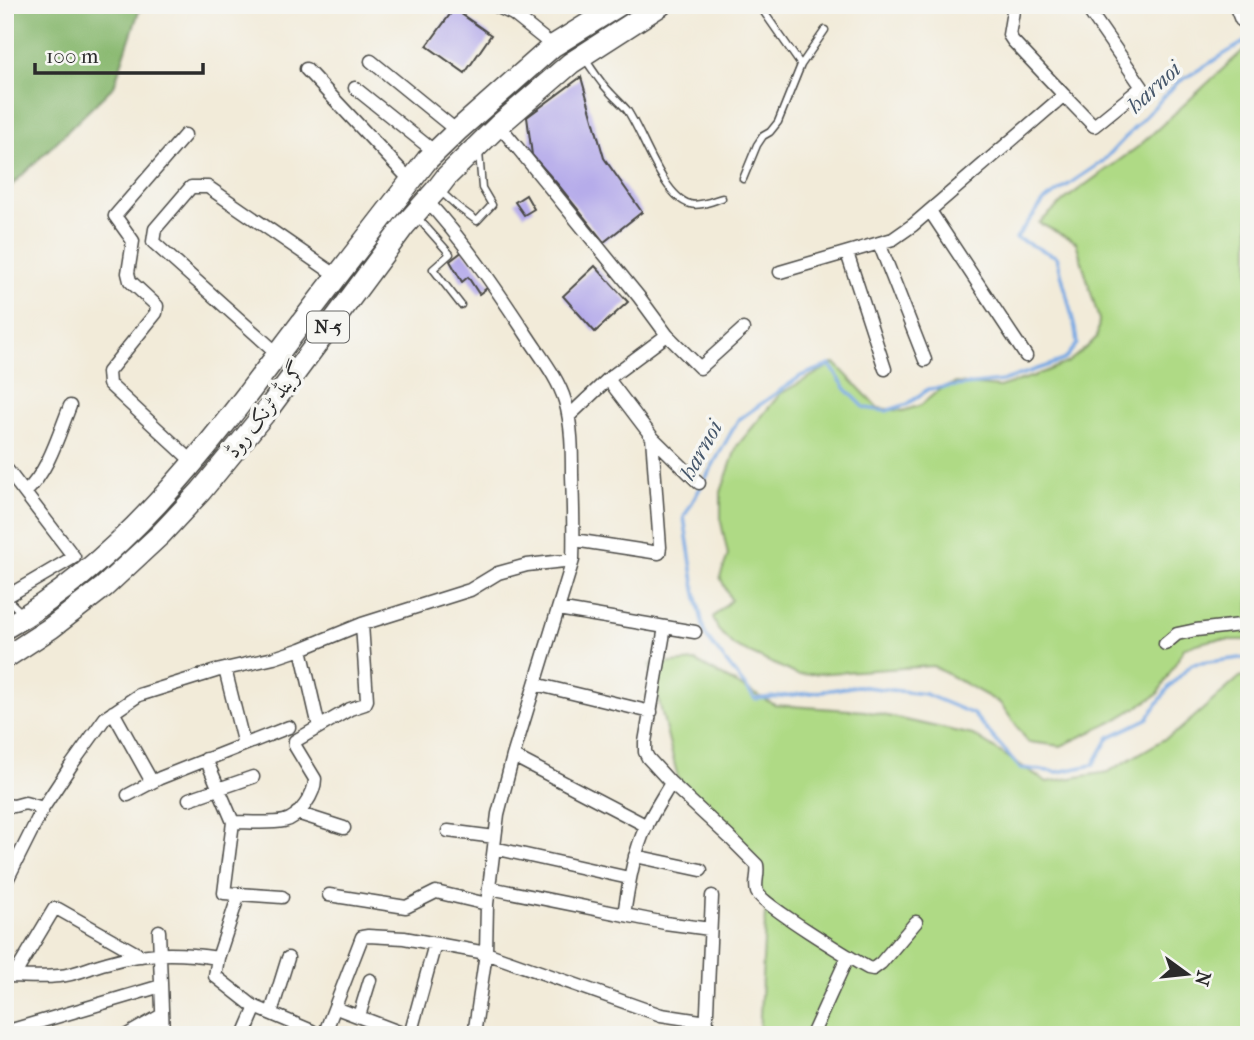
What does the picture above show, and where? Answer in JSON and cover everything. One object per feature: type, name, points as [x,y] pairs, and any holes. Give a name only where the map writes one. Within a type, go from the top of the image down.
[{"type":"highway","name":"گرینڈ ٹرنک روڈ","points":[[5,628],[26,617],[107,554],[194,463],[431,156],[552,46],[619,5]]},
{"type":"highway","name":"گرینڈ ٹرنک روڈ","points":[[5,658],[51,628],[104,587],[160,535],[201,491],[270,408],[319,339],[431,195],[478,145],[582,55],[661,5]]},
{"type":"highway","points":[[431,156],[431,195]]},
{"type":"street","points":[[495,5],[513,14],[552,46]]},
{"type":"street","points":[[1014,5],[1009,35],[1094,126],[1143,87],[1085,5]]},
{"type":"street","points":[[1235,5],[1241,20]]},
{"type":"street","points":[[371,61],[457,131]]},
{"type":"street","points":[[306,69],[411,181]]},
{"type":"street","points":[[355,88],[431,156]]},
{"type":"street","points":[[780,272],[893,239],[930,211],[1064,95]]},
{"type":"street","points":[[499,125],[667,335],[700,368],[743,329]]},
{"type":"street","points":[[185,135],[115,216],[133,241],[128,273],[130,281],[157,306],[156,313],[108,372],[109,384],[194,463]]},
{"type":"street","points":[[278,354],[153,242],[155,229],[191,187],[208,187],[337,276]]},
{"type":"street","points":[[431,195],[441,216],[489,278],[554,376],[569,416],[573,560],[498,814],[487,904],[486,953],[474,1035]]},
{"type":"street","points":[[930,211],[1026,356]]},
{"type":"street","points":[[879,243],[925,360]]},
{"type":"street","points":[[847,253],[885,369]]},
{"type":"street","points":[[569,416],[608,379],[667,335]]},
{"type":"street","points":[[608,379],[652,437],[699,483]]},
{"type":"street","points":[[25,493],[45,467],[69,406]]},
{"type":"street","points":[[574,540],[659,553],[652,437]]},
{"type":"street","points":[[5,467],[74,557],[6,597]]},
{"type":"street","points":[[5,884],[43,808],[105,718],[139,695],[172,683],[301,649],[362,624],[470,590],[498,573],[527,565],[573,560]]},
{"type":"street","points":[[558,609],[695,632]]},
{"type":"street","points":[[233,822],[286,821],[302,809],[311,796],[316,784],[315,779],[295,746],[295,741],[350,709],[365,704],[367,700],[362,624]]},
{"type":"street","points":[[1165,644],[1177,634],[1249,624]]},
{"type":"street","points":[[665,627],[645,752],[671,783],[757,865],[758,895],[848,957],[873,969],[916,922]]},
{"type":"street","points":[[301,649],[319,727]]},
{"type":"street","points":[[225,669],[244,745]]},
{"type":"street","points":[[535,684],[650,712]]},
{"type":"street","points":[[113,712],[152,782]]},
{"type":"street","points":[[128,796],[152,782],[289,727]]},
{"type":"street","points":[[513,757],[647,826]]},
{"type":"street","points":[[206,759],[233,822],[224,893],[282,897]]},
{"type":"street","points":[[189,799],[253,777]]},
{"type":"street","points":[[624,915],[629,878],[643,832],[671,783]]},
{"type":"street","points":[[5,804],[14,806],[25,803],[43,808]]},
{"type":"street","points":[[297,813],[344,828]]},
{"type":"street","points":[[448,831],[629,878]]},
{"type":"street","points":[[635,856],[701,870]]},
{"type":"street","points":[[490,888],[665,923],[710,929]]},
{"type":"street","points":[[329,895],[407,907],[436,891],[487,904]]},
{"type":"street","points":[[239,894],[215,975],[256,1007],[317,1034],[335,1008],[362,937],[404,938],[486,953],[707,1029],[712,896]]},
{"type":"street","points":[[10,976],[54,909],[141,956]]},
{"type":"street","points":[[159,930],[163,1035]]},
{"type":"street","points":[[335,1008],[409,1035],[435,944]]},
{"type":"street","points":[[10,976],[74,974],[108,962],[161,953],[218,958]]},
{"type":"street","points":[[812,1035],[848,957]]},
{"type":"street","points":[[271,1013],[289,958]]},
{"type":"street","points":[[359,1016],[370,980]]},
{"type":"street","points":[[5,1032],[161,986]]},
{"type":"street","points":[[244,1035],[256,1007]]},
{"type":"street","points":[[127,1035],[162,1015]]},
{"type":"lane","points":[[759,5],[802,65]]},
{"type":"lane","points":[[743,179],[757,145],[778,122],[802,65],[825,30]]},
{"type":"lane","points":[[582,55],[606,88],[626,109],[663,181],[671,190],[689,204],[697,205],[722,198]]},
{"type":"lane","points":[[431,195],[458,207],[477,221],[492,205],[482,188],[478,145]]},
{"type":"lane","points":[[431,195],[450,254],[433,269],[461,304]]},
{"type":"lane","points":[[6,597],[26,617]]},
{"type":"green space","points":[[5,5],[141,5],[114,86],[7,190],[5,187]]},
{"type":"green space","points":[[1249,45],[1249,640],[1212,640],[1185,647],[1157,695],[1112,722],[1061,746],[1028,742],[1000,703],[933,666],[798,675],[734,646],[718,630],[713,617],[731,600],[720,577],[728,555],[721,522],[721,492],[737,446],[780,394],[835,363],[878,408],[903,411],[921,405],[940,389],[956,383],[999,387],[1067,363],[1097,337],[1099,320],[1076,242],[1039,223],[1067,198],[1139,146]]},
{"type":"green space","points":[[695,661],[775,705],[865,711],[973,735],[1047,782],[1108,772],[1178,731],[1240,677],[1249,676],[1249,1035],[759,1035],[766,903],[742,844],[678,778],[650,665]]},
{"type":"building","points":[[454,9],[491,35],[465,73],[427,46]]},
{"type":"building","points":[[581,77],[604,158],[642,212],[604,242],[532,155],[527,117]]},
{"type":"building","points":[[526,195],[534,209],[524,215],[515,202]]},
{"type":"building","points":[[463,251],[491,285],[479,294],[468,277],[462,282],[450,261]]},
{"type":"building","points":[[595,266],[628,302],[595,332],[563,296]]},
{"type":"waterway","name":"harnoi","points":[[1249,39],[1177,83],[1102,162],[1044,201],[1016,238],[1057,257],[1077,344],[1064,360],[1002,381],[928,389],[908,404],[886,411],[865,408],[846,389],[830,365],[801,376],[738,420],[684,517],[705,635],[755,699],[857,686],[925,694],[973,714],[1020,768],[1058,772],[1093,765],[1109,737],[1147,719],[1169,687],[1192,664],[1249,657]]}]
